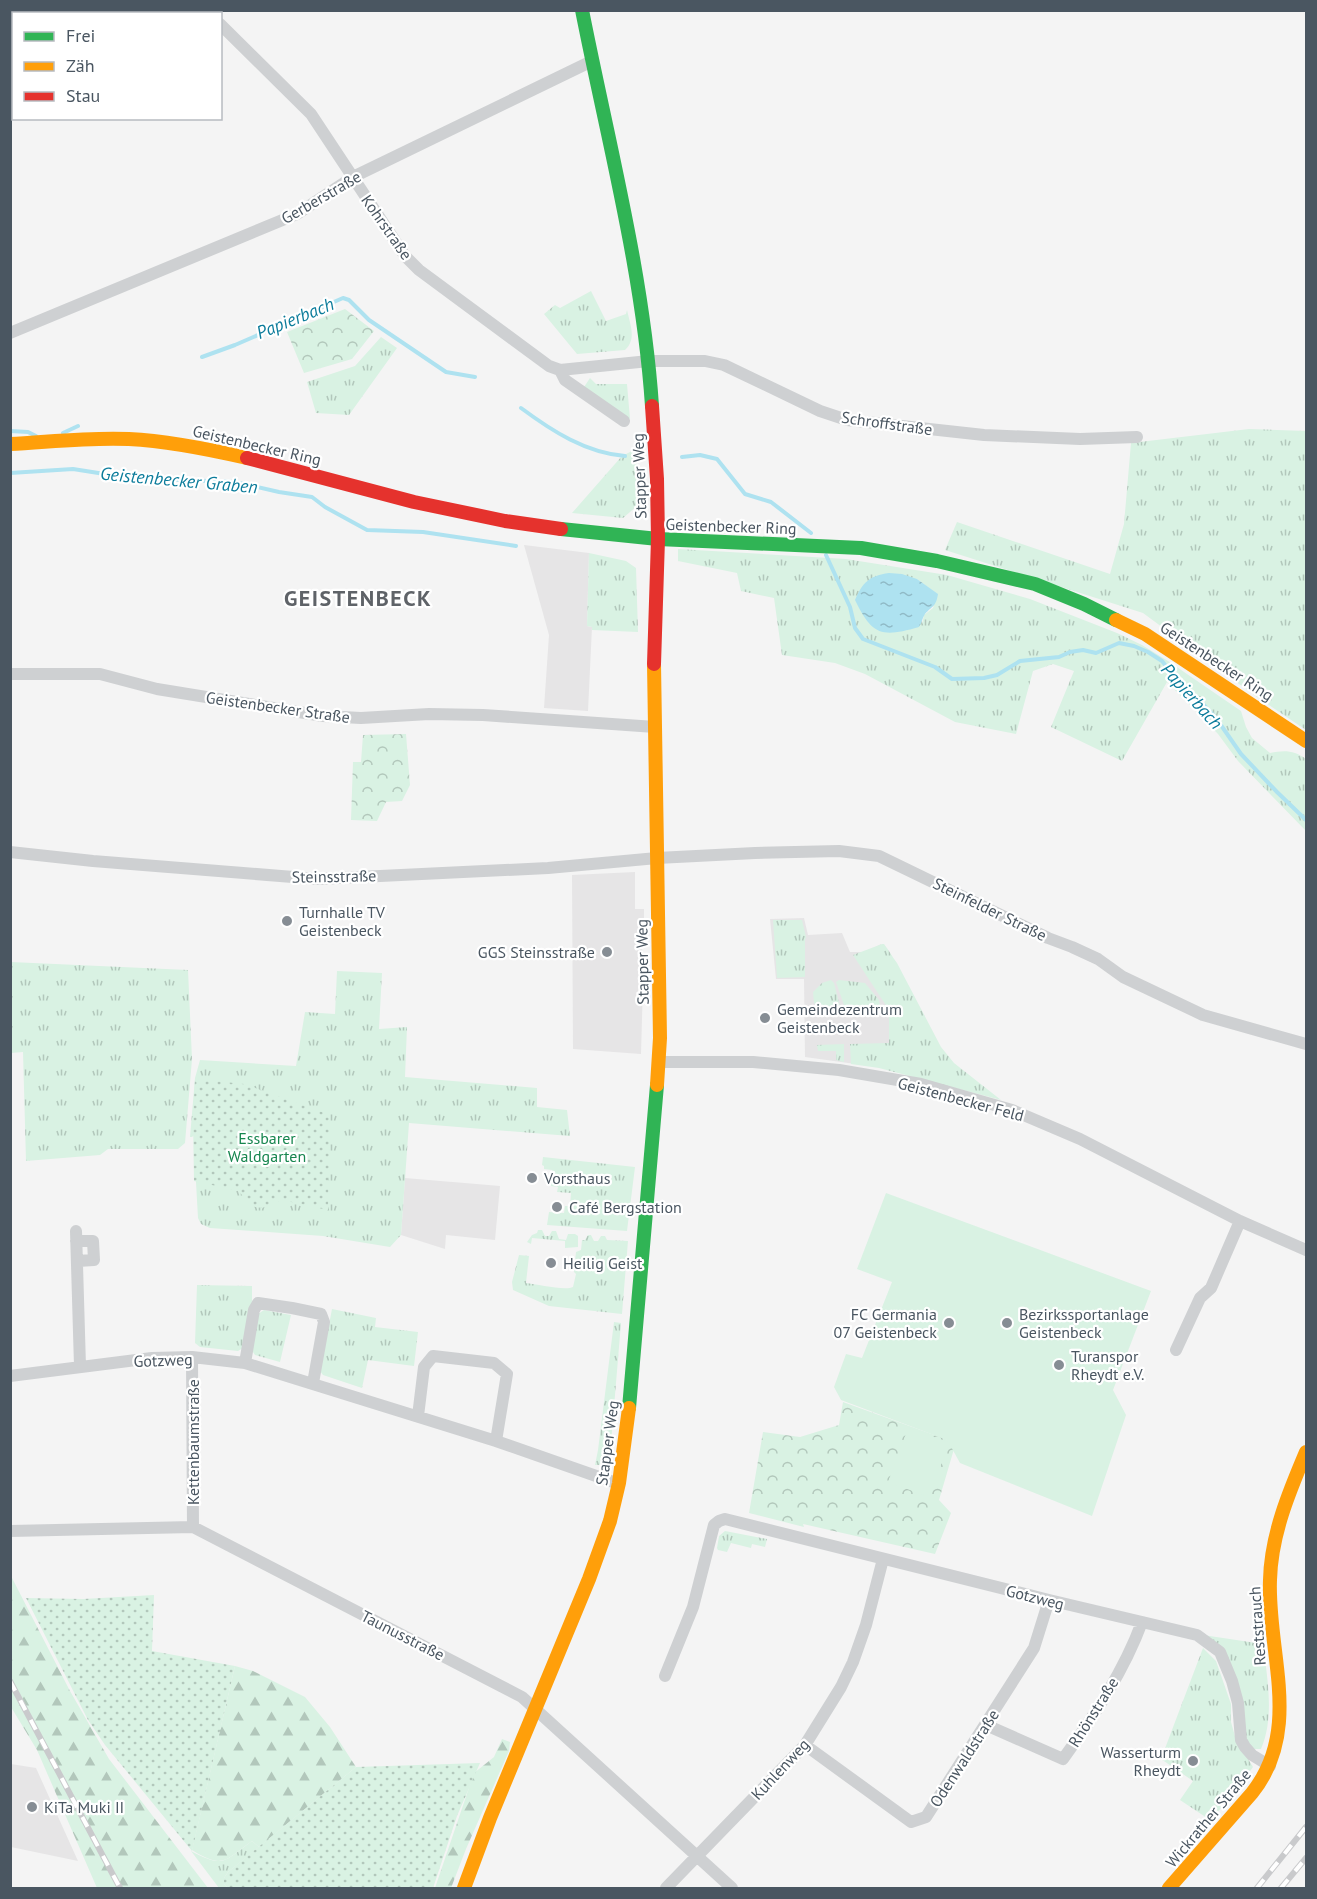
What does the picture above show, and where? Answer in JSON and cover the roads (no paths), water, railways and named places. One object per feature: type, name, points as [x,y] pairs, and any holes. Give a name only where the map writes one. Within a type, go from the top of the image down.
[{"type":"main road","name":"Stapper Weg","points":[[464,1888],[490,1818],[589,1579],[610,1521],[619,1484],[628,1420],[659,1062],[654,649],[658,540],[650,361],[623,200],[591,61],[582,10]]},
{"type":"main road","name":"Geistenbecker Ring","points":[[10,444],[130,439],[210,449],[467,514],[584,532],[658,540],[861,548],[937,561],[1035,584],[1084,604],[1145,634],[1306,741]]},
{"type":"main road","name":"Reststrauch","points":[[1270,1766],[1277,1743],[1281,1712],[1270,1595],[1271,1571],[1279,1529],[1305,1460]]},
{"type":"main road","name":"Wickrather Straße","points":[[1169,1888],[1221,1831],[1259,1785],[1270,1766]]},
{"type":"street","name":"Kohrstraße","points":[[222,26],[311,114],[405,256],[418,270],[549,366],[560,370],[565,380],[624,422]]},
{"type":"street","name":"Gerberstraße","points":[[10,333],[297,214],[353,177],[591,61]]},
{"type":"street","name":"Schroffstraße","points":[[650,361],[695,360],[724,365],[820,411],[848,420],[984,435],[1080,439],[1137,437]]},
{"type":"street","points":[[560,370],[650,361]]},
{"type":"street","name":"Geistenbecker Straße","points":[[10,674],[100,674],[157,689],[323,716],[383,718],[429,714],[474,715],[655,727]]},
{"type":"street","name":"Steinfelder Straße","points":[[657,858],[821,851],[879,856],[1048,938],[1072,946],[1123,977],[1203,1015],[1306,1044]]},
{"type":"street","name":"Steinsstraße","points":[[10,852],[318,879],[548,868],[657,858]]},
{"type":"street","name":"Geistenbecker Feld","points":[[659,1062],[753,1062],[839,1070],[921,1084],[1012,1110],[1070,1135],[1240,1221],[1306,1250]]},
{"type":"street","points":[[1176,1350],[1200,1298],[1211,1287],[1240,1221]]},
{"type":"street","points":[[76,1236],[80,1366]]},
{"type":"street","points":[[245,1362],[254,1310],[258,1303],[321,1314],[324,1322],[313,1383]]},
{"type":"street","points":[[418,1416],[424,1368],[433,1356],[494,1363],[507,1374],[496,1442]]},
{"type":"street","name":"Gotzweg","points":[[10,1376],[152,1358],[245,1362],[418,1416],[619,1484]]},
{"type":"street","name":"Kettenbaumstraße","points":[[192,1358],[193,1527]]},
{"type":"street","name":"Gotzweg","points":[[666,1676],[693,1607],[714,1525],[725,1519],[732,1520],[1197,1635],[1220,1652],[1238,1703],[1241,1740],[1252,1755],[1270,1766]]},
{"type":"street","name":"Taunusstraße","points":[[10,1531],[193,1527],[522,1697],[695,1857],[732,1888]]},
{"type":"street","name":"Kuhlenweg","points":[[666,1888],[805,1745],[841,1687],[853,1662],[866,1625],[883,1559]]},
{"type":"street","name":"Odenwaldstraße","points":[[805,1745],[911,1822],[926,1817],[1034,1648],[1049,1600]]},
{"type":"street","name":"Rhönstraße","points":[[986,1725],[1063,1759],[1094,1715],[1121,1667],[1142,1622]]},
{"type":"water","points":[[889,573],[917,579],[938,594],[935,604],[925,614],[919,627],[887,633],[879,631],[867,621],[861,612],[855,600],[861,589],[872,578]]},
{"type":"waterway","name":"Papierbach","points":[[202,357],[343,298],[349,300],[369,320],[446,372],[475,377]]},
{"type":"waterway","name":"Papierbach","points":[[521,408],[570,440],[583,446],[625,456]]},
{"type":"waterway","name":"Papierbach","points":[[63,433],[78,426]]},
{"type":"waterway","name":"Papierbach","points":[[10,431],[28,432],[36,436]]},
{"type":"waterway","name":"Papierbach","points":[[682,457],[700,455],[717,459],[745,494],[771,502],[811,533]]},
{"type":"waterway","name":"Geistenbecker Graben","points":[[10,473],[73,469],[130,478],[235,482],[312,497],[325,507],[367,530],[423,532],[516,546]]},
{"type":"waterway","name":"Papierbach","points":[[826,555],[850,607],[855,628],[863,639],[935,667],[952,679],[984,678],[997,675],[1020,661],[1059,657],[1083,650],[1096,653],[1119,643],[1148,652],[1162,661],[1190,696],[1204,705],[1241,754],[1306,820]]},
{"type":"railway","points":[[10,1681],[120,1888]]},
{"type":"railway","points":[[1257,1888],[1306,1827]]},
{"type":"railway","points":[[1281,1888],[1306,1858]]},
{"type":"place","name":"Turnhalle TV Geistenbeck","points":[[287,921]]},
{"type":"place","name":"GGS Steinsstraße","points":[[607,952]]},
{"type":"place","name":"Gemeindezentrum Geistenbeck","points":[[765,1018]]},
{"type":"place","name":"Vorsthaus","points":[[532,1178]]},
{"type":"place","name":"Café Bergstation","points":[[557,1207]]},
{"type":"place","name":"Heilig Geist","points":[[551,1263]]},
{"type":"place","name":"FC Germania 07 Geistenbeck","points":[[949,1323]]},
{"type":"place","name":"Bezirkssportanlage Geistenbeck","points":[[1007,1323]]},
{"type":"place","name":"Turanspor Rheydt e.V.","points":[[1059,1365]]},
{"type":"place","name":"Wasserturm Rheydt","points":[[1193,1761]]},
{"type":"place","name":"KiTa Muki II","points":[[32,1807]]},
{"type":"district","name":"GEISTENBECK","points":[[358,598]]},
{"type":"park label","name":"Essbarer Waldgarten","points":[[267,1147]]}]
